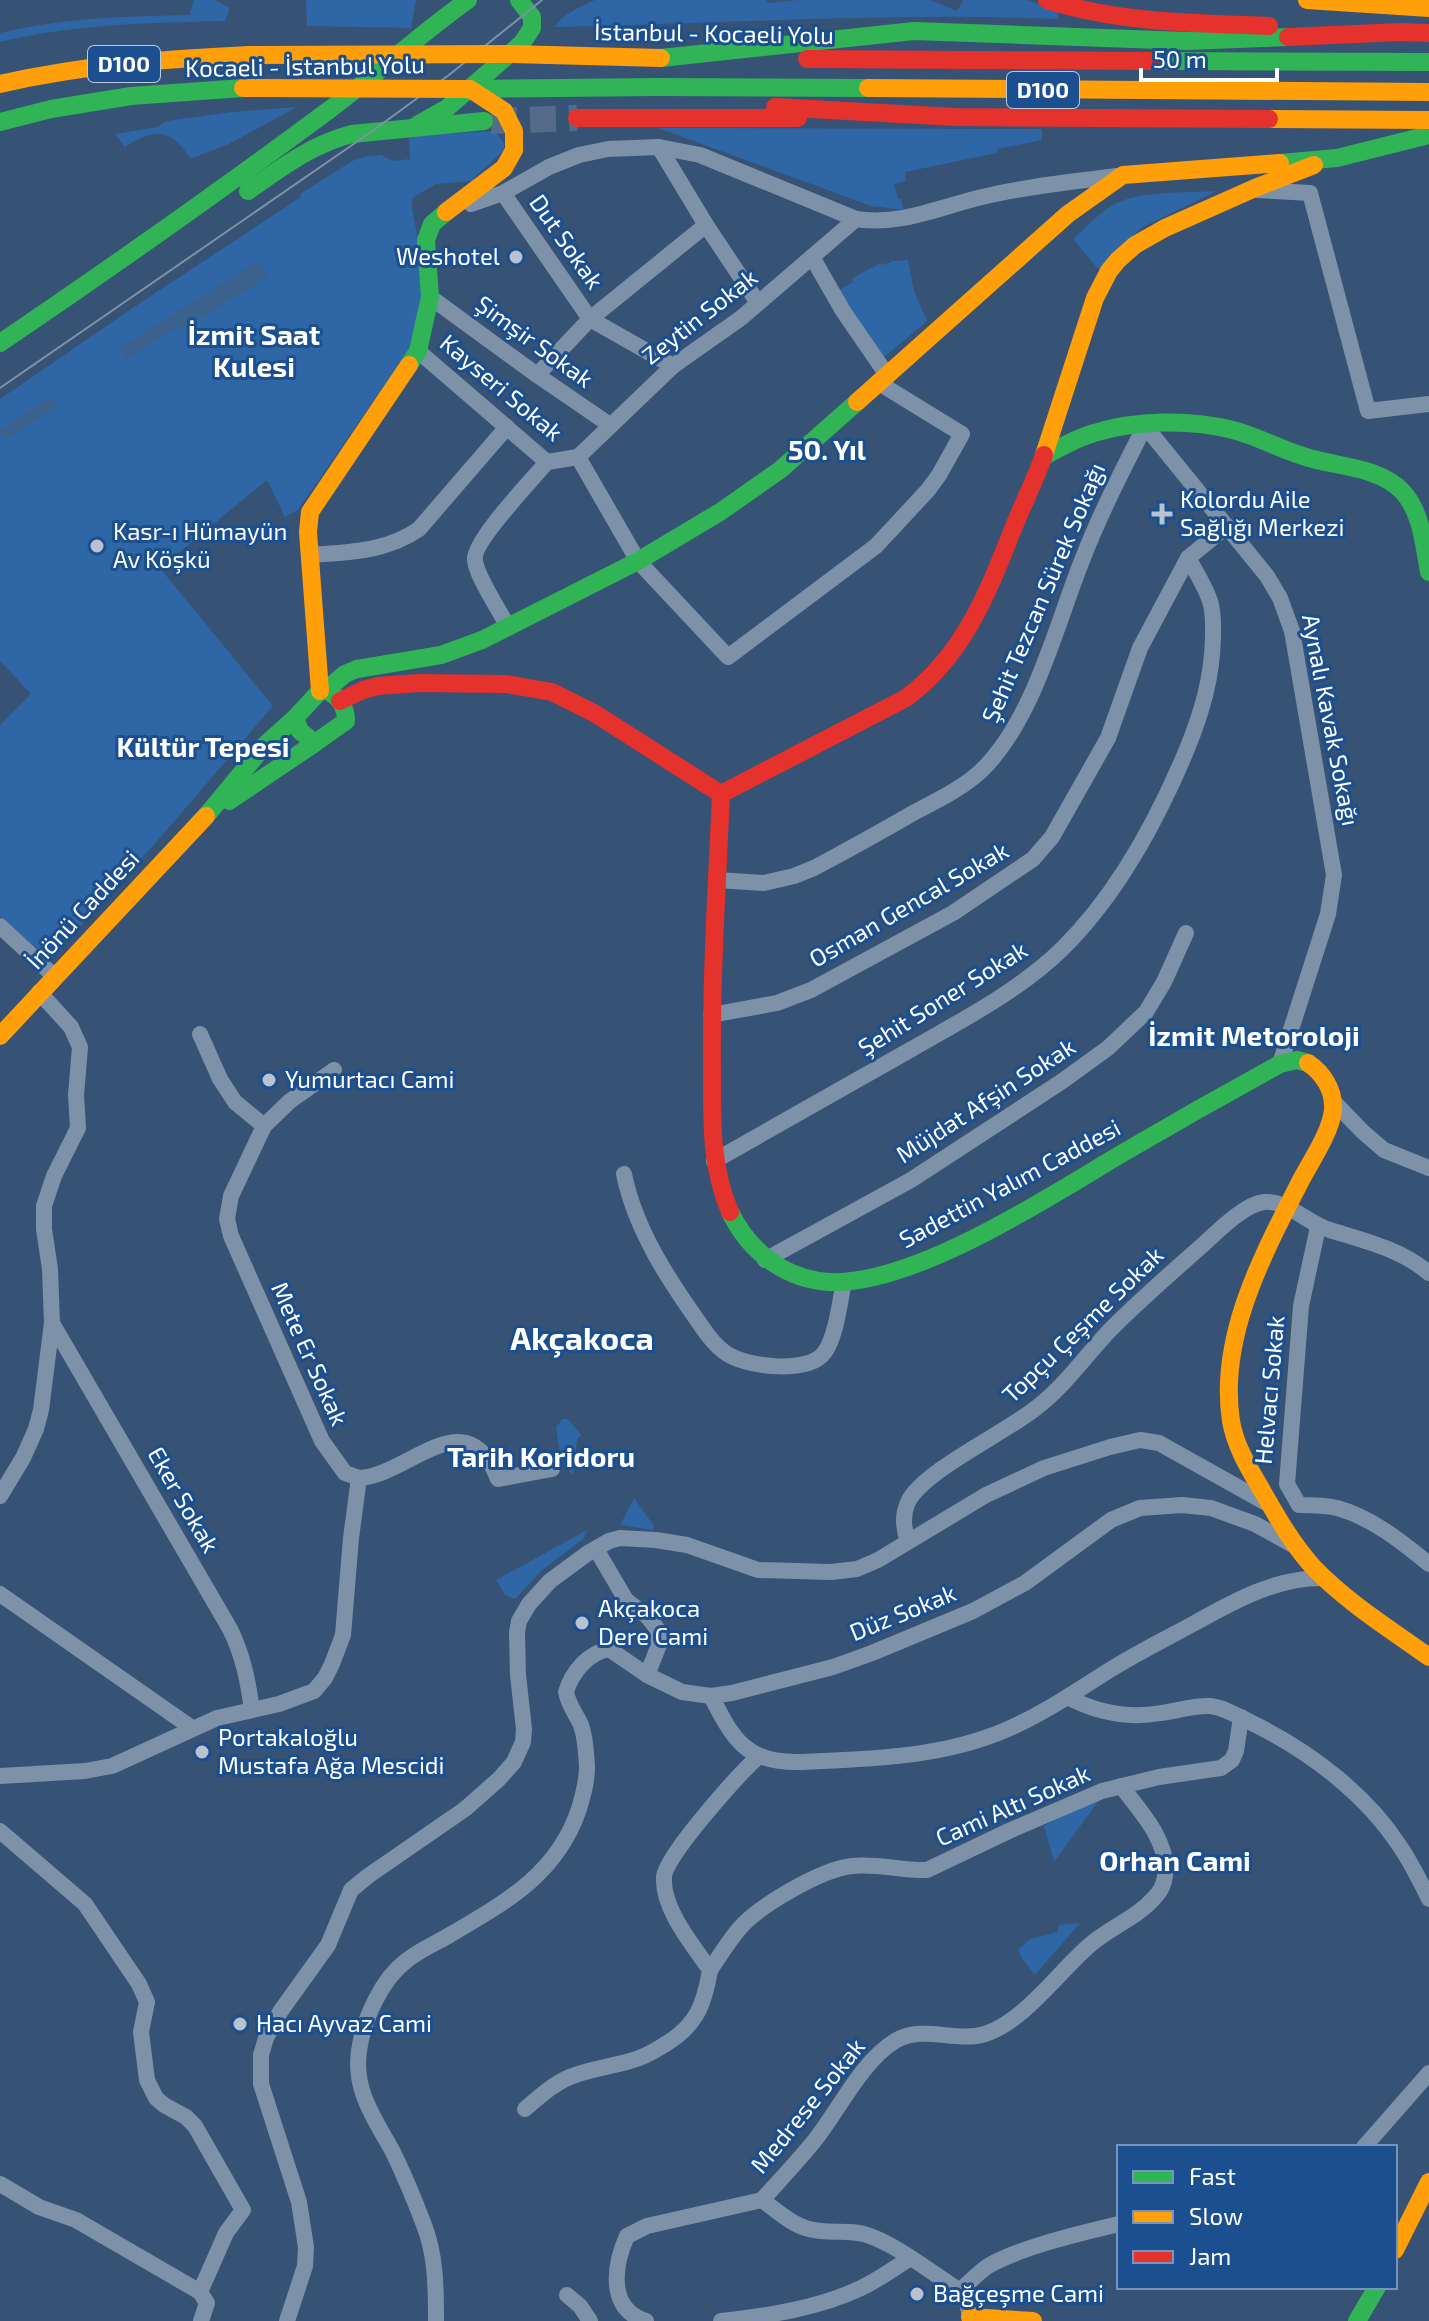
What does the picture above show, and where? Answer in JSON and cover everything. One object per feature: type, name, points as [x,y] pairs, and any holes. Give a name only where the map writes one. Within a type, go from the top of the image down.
[{"type":"main road","points":[[0,343],[89,284],[237,178],[468,0]]},
{"type":"main road","points":[[410,128],[447,108],[522,43],[532,28],[532,17],[519,0]]},
{"type":"main road","points":[[1047,0],[1108,16],[1429,33]]},
{"type":"main road","points":[[1307,0],[1429,8]]},
{"type":"main road","points":[[661,58],[914,31],[1186,41],[1400,32]]},
{"type":"main road","name":"İstanbul - Kocaeli Yolu","points":[[0,84],[160,59],[249,55],[511,54],[661,58],[1429,62]]},
{"type":"main road","name":"D100","points":[[470,89],[546,87],[656,93],[1429,92]]},
{"type":"main road","name":"Kocaeli - İstanbul Yolu","points":[[0,122],[51,109],[131,96],[243,88],[470,89]]},
{"type":"main road","points":[[329,694],[308,532],[310,512],[418,351],[430,308],[426,240],[432,224],[504,168],[514,150],[514,131],[504,111],[470,89]]},
{"type":"main road","points":[[656,93],[955,117]]},
{"type":"main road","points":[[577,118],[1429,120]]},
{"type":"main road","points":[[0,359],[311,148],[335,137],[352,134],[484,121]]},
{"type":"main road","points":[[329,694],[419,683],[506,684],[552,692],[594,713],[721,794],[859,724],[906,698],[931,679],[961,640],[978,609],[1044,456],[1093,305],[1108,272],[1117,261],[1150,235],[1248,190],[1337,158],[1429,135]]},
{"type":"main road","points":[[329,694],[345,674],[357,669],[441,655],[482,640],[638,561],[750,493],[804,450],[1068,214],[1123,175],[1337,158]]},
{"type":"main road","points":[[1044,456],[1096,433],[1145,426],[1199,425],[1229,429],[1305,457],[1387,479],[1395,484],[1409,499],[1429,572]]},
{"type":"main road","name":"İnönü Caddesi","points":[[0,1036],[203,819],[264,746],[295,718],[329,694],[347,715],[346,721],[203,819]]},
{"type":"main road","points":[[295,718],[300,731],[315,743]]},
{"type":"main road","name":"Sadettin Yalım Caddesi","points":[[721,794],[711,1015],[714,1161],[728,1208],[746,1237],[765,1260],[784,1271],[802,1278],[844,1281],[913,1264],[970,1238],[1046,1197],[1280,1064]]},
{"type":"main road","points":[[1280,1064],[1296,1059],[1312,1066],[1327,1084],[1333,1112],[1252,1285],[1237,1331],[1228,1375],[1231,1421],[1237,1445],[1270,1506],[1298,1548],[1324,1578],[1429,1657]]},
{"type":"main road","points":[[1397,2246],[1426,2195]]},
{"type":"main road","points":[[1357,2321],[1376,2289]]},
{"type":"main road","points":[[968,2320],[1033,2321]]},
{"type":"street","points":[[659,147],[758,303]]},
{"type":"street","points":[[446,212],[503,193],[549,167],[579,155],[608,149],[659,147],[700,155],[856,219],[876,222],[928,213],[1028,187],[1123,175]]},
{"type":"street","points":[[1248,190],[1310,193],[1368,411],[1429,404]]},
{"type":"street","name":"Dut Sokak","points":[[503,193],[590,319],[673,366]]},
{"type":"street","name":"Zeytin Sokak","points":[[578,457],[673,366],[714,339],[856,219]]},
{"type":"street","points":[[537,375],[590,319],[706,225]]},
{"type":"street","points":[[812,257],[883,379]]},
{"type":"street","name":"Şimşir Sokak","points":[[430,297],[610,425]]},
{"type":"street","name":"Kayseri Sokak","points":[[418,351],[547,462],[578,457],[638,561],[728,657],[876,546],[928,490],[962,434],[883,379]]},
{"type":"street","name":"Aynalı Kavak Sokağı","points":[[1145,426],[1267,576],[1288,616],[1334,875],[1328,914],[1280,1064]]},
{"type":"street","name":"Şehit Tezcan Sürek Sokağı","points":[[717,880],[764,883],[814,868],[951,793],[983,768],[1018,721],[1110,494],[1145,426]]},
{"type":"street","points":[[311,555],[375,549],[409,536],[419,529],[507,427]]},
{"type":"street","points":[[508,627],[476,566],[475,551],[547,462]]},
{"type":"street","points":[[1188,558],[1227,526]]},
{"type":"street","name":"Osman Gencal Sokak","points":[[711,1015],[777,1003],[811,990],[953,913],[1033,859],[1052,837],[1108,738],[1140,648],[1188,558]]},
{"type":"street","name":"Şehit Soner Sokak","points":[[714,1161],[954,1025],[1007,991],[1063,948],[1091,916],[1121,874],[1164,802],[1206,698],[1212,664],[1213,620],[1208,595],[1188,558]]},
{"type":"street","points":[[0,926],[54,976]]},
{"type":"street","name":"Müjdat Afşin Sokak","points":[[765,1260],[911,1180],[1108,1048],[1129,1030],[1150,1005],[1186,933]]},
{"type":"street","points":[[0,1496],[23,1458],[41,1410],[52,1323],[44,1206],[54,1176],[78,1128],[76,1095],[81,1056],[78,1038],[39,992]]},
{"type":"street","points":[[200,1034],[220,1079],[235,1102],[264,1126],[286,1105],[334,1070]]},
{"type":"street","points":[[1333,1101],[1384,1150],[1429,1168]]},
{"type":"street","name":"Mete Er Sokak","points":[[264,1126],[231,1196],[227,1219],[231,1236],[322,1441],[345,1473],[359,1478]]},
{"type":"street","points":[[624,1174],[627,1191],[656,1256],[707,1334],[731,1356],[760,1365],[798,1366],[816,1361],[828,1347],[844,1281]]},
{"type":"street","name":"Topçu Çeşme Sokak","points":[[908,1541],[904,1520],[908,1503],[928,1480],[1038,1407],[1110,1330],[1246,1209],[1262,1202],[1288,1207]]},
{"type":"street","points":[[1288,1207],[1318,1227],[1379,1245],[1429,1273]]},
{"type":"street","name":"Helvacı Sokak","points":[[1318,1227],[1301,1306],[1287,1484],[1299,1505],[1337,1508],[1354,1514],[1374,1524],[1429,1564]]},
{"type":"street","name":"Eker Sokak","points":[[52,1323],[240,1648],[252,1710]]},
{"type":"street","points":[[287,2321],[305,2266],[306,2247],[299,2202],[261,2084],[261,2055],[266,2038],[280,2012],[328,1945],[351,1890],[465,1809],[514,1762],[523,1742],[524,1729],[517,1649],[519,1621],[529,1604],[550,1581],[609,1541],[630,1537],[687,1545],[758,1570],[831,1572],[867,1566],[986,1495],[1017,1480],[1044,1468],[1140,1440],[1159,1443],[1270,1506]]},
{"type":"street","points":[[0,1776],[85,1771],[112,1766],[217,1718],[314,1691],[325,1678],[343,1635],[359,1478],[379,1474],[435,1446],[458,1441],[482,1451],[498,1479],[552,1469]]},
{"type":"street","name":"Düz Sokak","points":[[436,2321],[428,2237],[393,2153],[365,2100],[357,2064],[360,2044],[380,1993],[404,1962],[517,1893],[535,1878],[569,1836],[583,1796],[587,1769],[584,1736],[566,1692],[584,1662],[609,1649],[647,1675],[682,1692],[711,1696],[769,1685],[833,1667],[960,1617],[1025,1583],[1111,1520],[1140,1508],[1182,1505],[1211,1508],[1255,1524],[1298,1548]]},
{"type":"street","points":[[596,1549],[626,1600],[648,1617],[658,1630],[659,1645],[647,1675]]},
{"type":"street","points":[[711,1696],[734,1736],[745,1748],[778,1762],[919,1754],[953,1747],[1008,1729],[1129,1659],[1251,1595],[1288,1581],[1324,1578]]},
{"type":"street","points":[[0,1594],[192,1728]]},
{"type":"street","points":[[1067,1697],[1098,1710],[1125,1715],[1150,1715],[1209,1706],[1241,1717],[1299,1750],[1328,1771],[1378,1817],[1399,1844],[1429,1899]]},
{"type":"street","name":"Cami Altı Sokak","points":[[710,1970],[749,1919],[830,1871],[850,1866],[878,1865],[912,1871],[927,1870],[1102,1791],[1221,1768],[1232,1760],[1236,1751],[1241,1717]]},
{"type":"street","points":[[525,2109],[568,2078],[634,2060],[684,2033],[706,1995],[710,1970],[677,1921],[666,1892],[664,1876],[668,1865],[711,1808],[759,1756]]},
{"type":"street","name":"Medrese Sokak","points":[[960,2291],[886,2243],[862,2233],[806,2229],[762,2200],[815,2139],[870,2065],[892,2043],[916,2034],[974,2036],[995,2030],[1033,2002],[1089,1946],[1158,1895],[1165,1876],[1164,1850],[1121,1786]]},
{"type":"street","points":[[0,1831],[85,1904],[139,1984],[147,2002],[141,2041],[144,2067],[152,2091],[164,2105],[186,2117],[195,2126],[243,2210],[226,2233],[200,2292]]},
{"type":"street","points":[[1366,2145],[1429,2073]]},
{"type":"street","points":[[0,2184],[39,2207],[88,2227],[200,2292],[207,2303],[201,2321]]},
{"type":"street","points":[[646,2321],[629,2314],[623,2307],[616,2278],[627,2236],[647,2226],[762,2200]]},
{"type":"street","points":[[968,2320],[966,2297],[960,2291],[989,2266],[1082,2233],[1117,2224]]},
{"type":"street","points":[[721,2321],[778,2313],[839,2297],[862,2288],[909,2259]]},
{"type":"street","points":[[567,2295],[580,2306],[590,2321]]},
{"type":"shaded area","points":[[194,0],[215,0],[230,8],[225,21],[83,28],[0,42],[0,33],[47,24],[117,17],[189,15]]},
{"type":"shaded area","points":[[306,0],[416,0],[411,28],[307,26]]},
{"type":"shaded area","points":[[595,0],[766,0],[767,3],[798,0],[930,0],[957,11],[963,0],[1027,0],[1058,11],[1058,19],[869,18],[555,27],[567,14]]},
{"type":"shaded area","points":[[297,107],[229,144],[190,159],[169,136],[153,134],[125,147],[115,134],[157,127],[167,121]]},
{"type":"shaded area","points":[[658,128],[1042,129],[1042,140],[997,149],[997,153],[905,172],[906,181],[894,184],[904,210],[871,206]]},
{"type":"shaded area","points":[[495,131],[504,143],[504,150],[471,181],[436,184],[412,198],[422,294],[410,348],[298,510],[285,517],[267,480],[160,568],[273,706],[50,960],[0,916],[0,725],[31,694],[0,661],[0,399],[354,160],[381,155],[393,161],[410,159],[409,136]]},
{"type":"shaded area","points":[[1217,191],[1141,228],[1100,271],[1073,239],[1101,213],[1122,201],[1162,193]]},
{"type":"shaded area","points":[[908,260],[914,291],[927,321],[881,360],[839,290],[853,282],[852,278],[881,263],[885,265],[892,261]]},
{"type":"shaded area","points":[[258,261],[268,276],[182,330],[179,326],[126,359],[120,348]]},
{"type":"shaded area","points":[[51,397],[57,406],[4,440],[0,430]]},
{"type":"shaded area","points":[[563,1419],[568,1419],[581,1435],[577,1439],[573,1476],[558,1440],[556,1427]]},
{"type":"shaded area","points":[[634,1498],[654,1526],[653,1530],[620,1525]]},
{"type":"shaded area","points":[[587,1530],[583,1539],[541,1571],[515,1599],[505,1595],[496,1580]]},
{"type":"shaded area","points":[[1094,1799],[1100,1799],[1054,1862],[1044,1826]]},
{"type":"shaded area","points":[[1080,1923],[1035,1975],[1018,1950],[1030,1939],[1057,1932],[1059,1925]]},
{"type":"tunnel","points":[[491,121],[577,118]]},
{"type":"tram line","points":[[0,388],[371,132],[449,75],[542,0]]},
{"type":"traffic: fast","points":[[0,343],[288,140],[468,0]]},
{"type":"traffic: fast","points":[[417,125],[447,108],[522,43],[532,28],[532,17],[519,0]]},
{"type":"traffic: fast","points":[[661,58],[914,31],[1186,41],[1288,37]]},
{"type":"traffic: fast","points":[[1156,61],[1429,62]]},
{"type":"traffic: fast","points":[[0,122],[51,109],[131,96],[243,88]]},
{"type":"traffic: fast","points":[[470,89],[868,88]]},
{"type":"traffic: fast","points":[[248,191],[310,150],[337,138],[484,121]]},
{"type":"traffic: fast","points":[[1280,163],[1337,158],[1429,135]]},
{"type":"traffic: fast","points":[[409,365],[418,351],[430,297],[426,240],[432,224],[446,212]]},
{"type":"traffic: fast","points":[[326,690],[345,674],[357,669],[441,655],[482,640],[638,561],[720,512],[780,470],[857,402]]},
{"type":"traffic: fast","points":[[1044,456],[1087,435],[1145,423],[1199,424],[1243,433],[1303,456],[1373,473],[1394,484],[1414,510],[1429,572]]},
{"type":"traffic: fast","points":[[326,690],[341,702],[346,721],[315,743],[300,731],[295,718],[320,691],[326,690]]},
{"type":"traffic: fast","points":[[206,816],[264,746],[295,718]]},
{"type":"traffic: fast","points":[[229,801],[315,743]]},
{"type":"traffic: fast","points":[[730,1212],[758,1250],[783,1269],[797,1275],[829,1282],[863,1279],[900,1270],[980,1236],[1280,1064],[1297,1060],[1308,1063]]},
{"type":"traffic: fast","points":[[1357,2321],[1376,2289]]},
{"type":"traffic: slow","points":[[1307,0],[1429,8]]},
{"type":"traffic: slow","points":[[249,55],[511,54],[661,58]]},
{"type":"traffic: slow","points":[[0,84],[124,64],[249,55]]},
{"type":"traffic: slow","points":[[243,88],[470,89],[504,111],[514,131],[514,150]]},
{"type":"traffic: slow","points":[[868,88],[1429,92]]},
{"type":"traffic: slow","points":[[1269,119],[1429,120]]},
{"type":"traffic: slow","points":[[446,212],[504,168],[514,150]]},
{"type":"traffic: slow","points":[[857,402],[1068,214],[1123,175],[1280,163]]},
{"type":"traffic: slow","points":[[1044,455],[1095,298],[1118,260],[1135,245],[1165,228],[1314,165]]},
{"type":"traffic: slow","points":[[320,691],[308,532],[310,512],[409,365]]},
{"type":"traffic: slow","points":[[0,1036],[206,816]]},
{"type":"traffic: slow","points":[[1308,1063],[1323,1077],[1329,1089],[1333,1102],[1332,1117],[1247,1296],[1231,1358],[1231,1421],[1247,1464],[1306,1559],[1355,1604],[1429,1657]]},
{"type":"traffic: slow","points":[[1397,2246],[1429,2182]]},
{"type":"traffic: slow","points":[[970,2317],[1033,2321]]},
{"type":"traffic: jam","points":[[1047,0],[1129,18],[1269,26]]},
{"type":"traffic: jam","points":[[1288,37],[1429,33]]},
{"type":"traffic: jam","points":[[807,59],[1156,61]]},
{"type":"traffic: jam","points":[[775,107],[955,117],[1269,119]]},
{"type":"traffic: jam","points":[[577,118],[798,118]]},
{"type":"traffic: jam","points":[[721,794],[906,698],[944,663],[983,600],[1044,455]]},
{"type":"traffic: jam","points":[[340,701],[378,686],[419,683],[506,684],[552,692],[594,713],[721,794]]},
{"type":"traffic: jam","points":[[721,794],[713,965],[712,1105],[719,1177],[730,1212]]},
{"type":"place","name":"Weshotel","points":[[516,257]]},
{"type":"place","name":"Kolordu Aile Sağlığı Merkezi","points":[[1162,514]]},
{"type":"place","name":"Kasr-ı Hümayün Av Köşkü","points":[[97,546]]},
{"type":"place","name":"Yumurtacı Cami","points":[[269,1080]]},
{"type":"place","name":"Akçakoca Dere Cami","points":[[582,1623]]},
{"type":"place","name":"Portakaloğlu Mustafa Ağa Mescidi","points":[[202,1752]]},
{"type":"place","name":"Hacı Ayvaz Cami","points":[[240,2024]]},
{"type":"place","name":"Bağçeşme Cami","points":[[917,2294]]},
{"type":"district","name":"İzmit Saat Kulesi","points":[[254,351]]},
{"type":"district","name":"50. Yıl","points":[[827,450]]},
{"type":"district","name":"Kültür Tepesi","points":[[203,747]]},
{"type":"district","name":"İzmit Metoroloji","points":[[1254,1036]]},
{"type":"district","name":"Akçakoca","points":[[582,1339]]},
{"type":"district","name":"Tarih Koridoru","points":[[541,1457]]},
{"type":"district","name":"Orhan Cami","points":[[1175,1861]]}]
